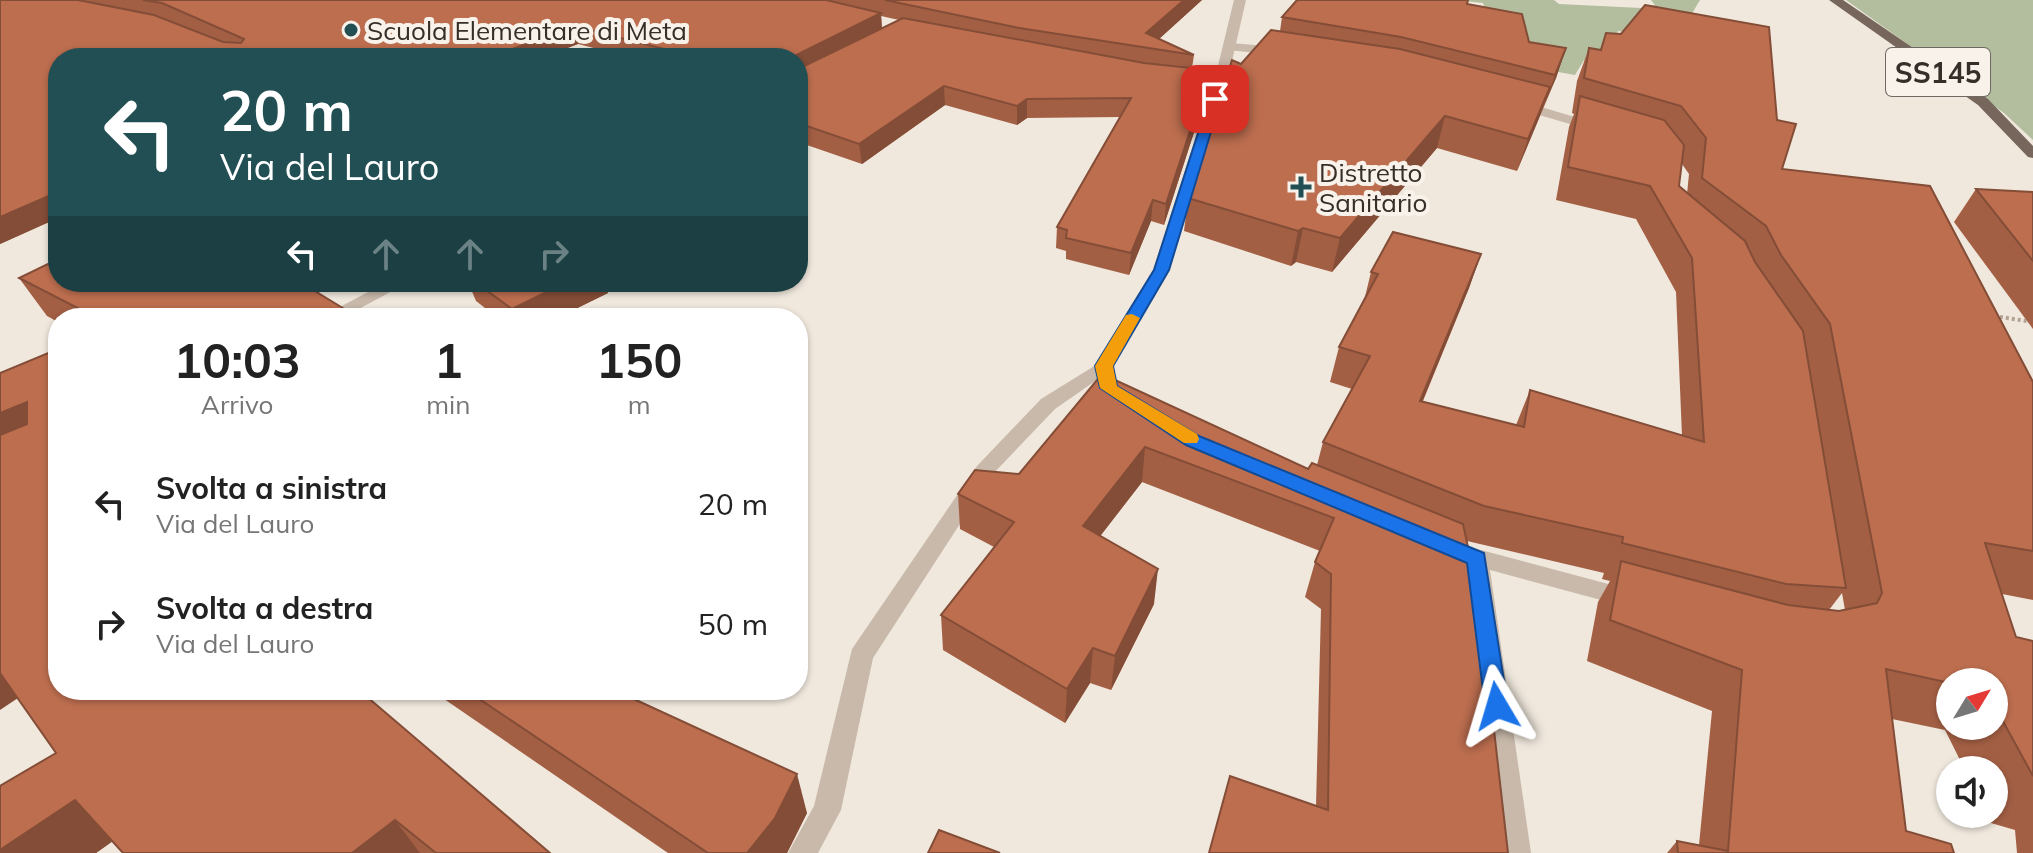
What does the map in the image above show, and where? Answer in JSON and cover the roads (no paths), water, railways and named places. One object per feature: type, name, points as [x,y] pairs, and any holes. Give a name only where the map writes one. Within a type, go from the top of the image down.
[{"type":"main road","name":"SS145","points":[[1835,0],[1983,102],[2033,154]]},
{"type":"street","points":[[802,853],[827,810],[861,656],[984,471],[1048,404],[1104,366],[1161,270],[1231,47],[1240,0]]},
{"type":"street","points":[[1231,47],[1302,55]]},
{"type":"street","points":[[1159,77],[1220,83]]},
{"type":"street","points":[[1498,99],[1614,133]]},
{"type":"street","points":[[348,308],[380,292]]},
{"type":"street","points":[[1104,366],[1109,388],[1133,403]]},
{"type":"street","points":[[1433,540],[1477,558],[1640,602]]},
{"type":"street","points":[[1477,558],[1517,853]]},
{"type":"place","name":"Scuola Elementare di Meta","points":[[351,30]]},
{"type":"place","name":"Distretto Sanitario","points":[[1301,187]]}]
